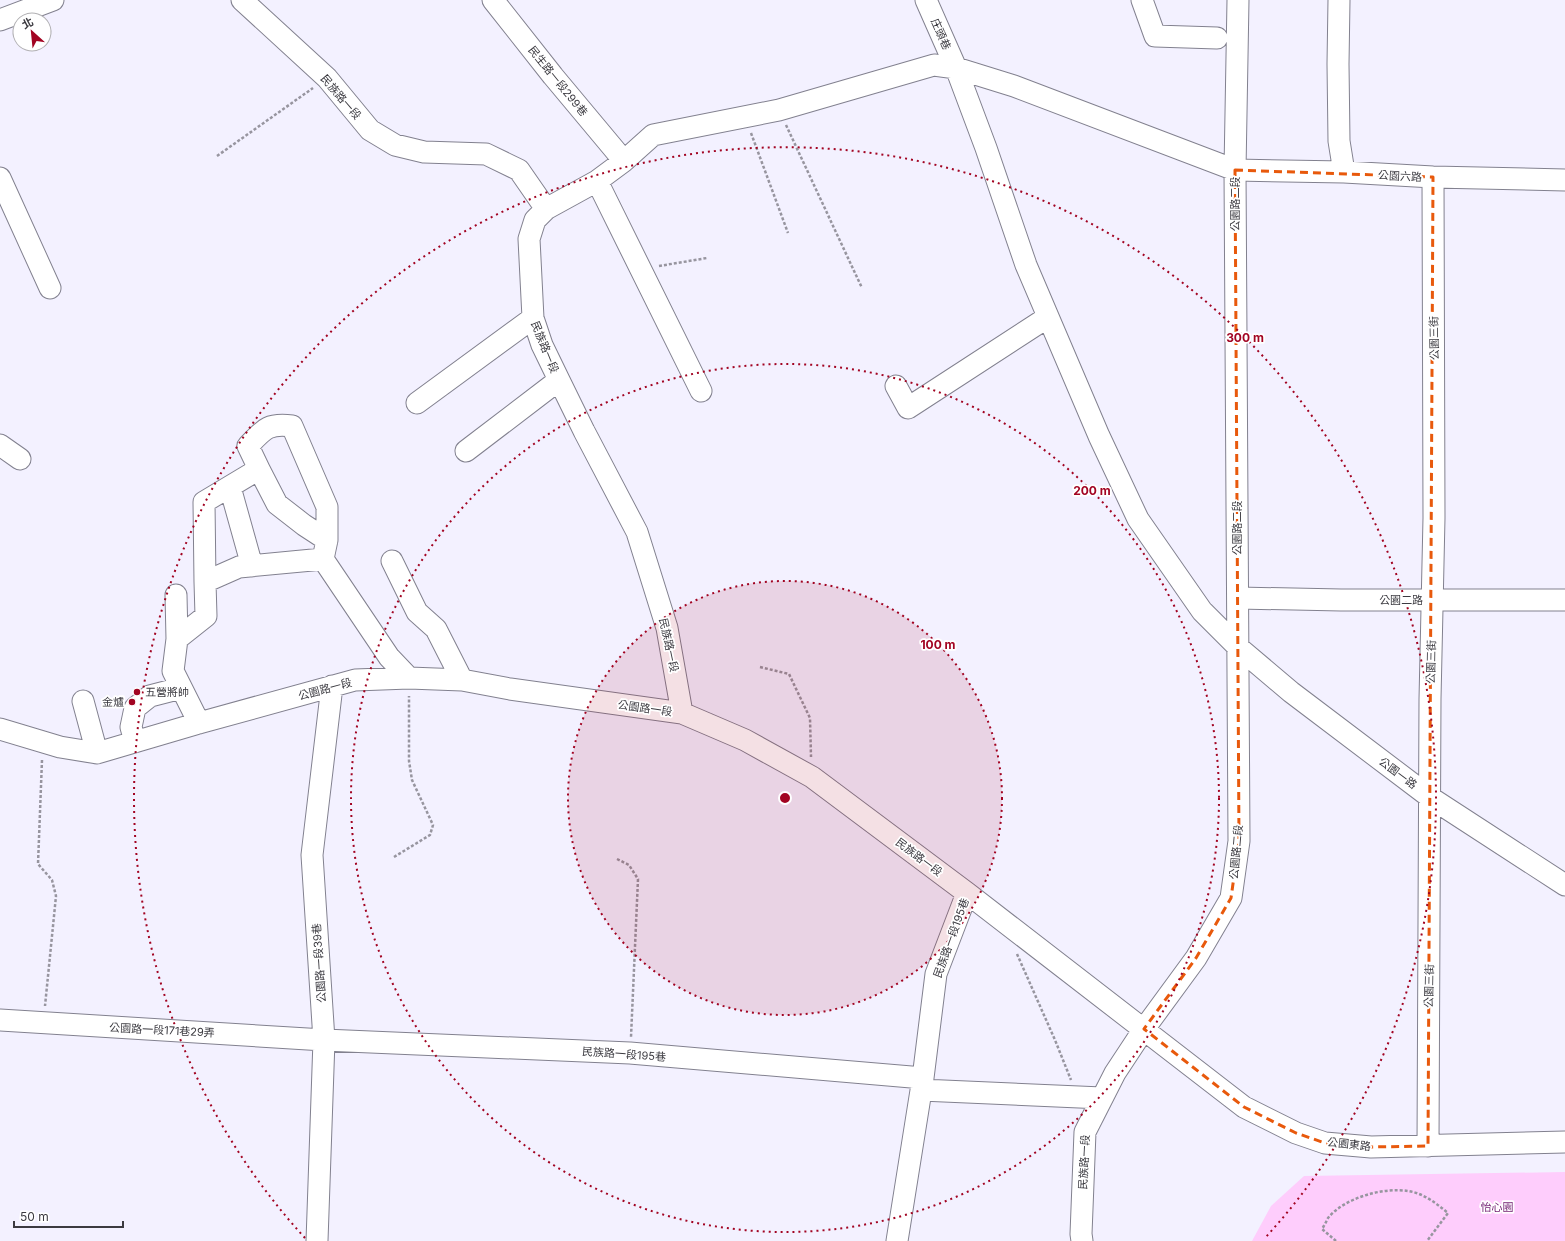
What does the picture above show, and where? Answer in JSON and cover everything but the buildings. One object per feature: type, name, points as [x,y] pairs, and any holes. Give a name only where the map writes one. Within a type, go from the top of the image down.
[{"type":"street","points":[[0,20],[53,0]]},
{"type":"street","name":"民族路一段","points":[[242,0],[327,78],[370,130],[395,145],[424,152],[486,154],[520,170],[546,209],[535,220],[529,239],[533,318],[542,345],[559,380],[637,532],[667,628],[682,713],[746,740],[812,777],[967,893],[1144,1029],[1115,1073],[1085,1132],[1082,1241]]},
{"type":"street","name":"民生路一段299巷","points":[[493,0],[553,76],[624,161]]},
{"type":"street","name":"庄頭巷","points":[[926,0],[956,68],[986,148],[1026,265],[1048,317]]},
{"type":"street","points":[[1142,0],[1155,36],[1217,38]]},
{"type":"street","name":"公園路二段","points":[[1144,1029],[1196,958],[1231,898],[1239,841],[1235,170],[1238,0]]},
{"type":"street","points":[[1339,0],[1339,141],[1344,172]]},
{"type":"street","name":"公園六路","points":[[546,209],[597,181],[624,161],[653,136],[780,110],[934,66],[956,68],[1014,86],[1235,170],[1344,172],[1433,177],[1565,180]]},
{"type":"street","name":"公園三街","points":[[1428,1146],[1434,495],[1433,177]]},
{"type":"street","points":[[0,178],[50,288]]},
{"type":"street","points":[[597,181],[701,391]]},
{"type":"street","points":[[896,386],[908,408],[1048,317]]},
{"type":"street","name":"公園一路","points":[[1048,317],[1099,436],[1138,519],[1202,611],[1239,648],[1291,692],[1431,798],[1565,885]]},
{"type":"street","points":[[417,403],[533,318]]},
{"type":"street","points":[[466,451],[559,380]]},
{"type":"street","points":[[325,549],[328,507],[292,426],[277,424],[263,430],[248,446],[277,504],[304,525],[325,549],[389,657],[409,678]]},
{"type":"street","points":[[0,445],[20,459]]},
{"type":"street","points":[[177,639],[206,616],[204,502],[259,469]]},
{"type":"street","points":[[230,486],[252,566]]},
{"type":"street","points":[[205,582],[239,567],[252,566],[325,549]]},
{"type":"street","points":[[392,561],[417,612],[436,628],[462,680]]},
{"type":"street","points":[[176,595],[177,639],[173,671],[199,723]]},
{"type":"street","name":"公園二路","points":[[1238,598],[1341,600],[1565,600]]},
{"type":"street","name":"公園路一段","points":[[0,729],[60,747],[96,753],[355,680],[409,678],[462,680],[510,689],[682,713]]},
{"type":"street","name":"公園路一段39巷","points":[[317,1241],[324,1040],[312,855],[332,686]]},
{"type":"street","points":[[134,742],[131,727],[135,708],[150,696],[181,688]]},
{"type":"street","points":[[83,701],[96,753]]},
{"type":"street","name":"民族路一段195巷","points":[[897,1241],[922,1084],[936,974],[967,893]]},
{"type":"street","name":"公園路一段171巷29弄","points":[[0,1020],[324,1040]]},
{"type":"street","name":"公園東路","points":[[1144,1029],[1244,1107],[1296,1133],[1325,1143],[1371,1148],[1565,1142]]},
{"type":"street","name":"民族路一段195巷","points":[[324,1040],[630,1053],[922,1084]]},
{"type":"street","points":[[922,1084],[1102,1098]]},
{"type":"path","points":[[217,156],[327,78]]},
{"type":"path","points":[[780,110],[862,288]]},
{"type":"path","points":[[745,117],[788,233]]},
{"type":"path","points":[[641,269],[706,258]]},
{"type":"path","points":[[760,667],[789,674],[810,718],[812,777]]},
{"type":"path","points":[[394,857],[430,835],[433,825],[412,780],[409,761],[409,678]]},
{"type":"path","points":[[42,742],[38,864],[52,880],[56,896],[43,1023]]},
{"type":"path","points":[[617,859],[628,865],[638,879],[630,1053]]},
{"type":"path","points":[[1014,947],[1055,1040],[1078,1097]]},
{"type":"path","points":[[1336,1241],[1322,1229],[1329,1218],[1342,1207],[1373,1193],[1408,1191],[1424,1196],[1437,1204],[1448,1214],[1427,1241]]},
{"type":"highlighted area","points":[[1235,170],[1433,177],[1428,1146],[1371,1147],[1325,1143],[1296,1133],[1244,1107],[1144,1029],[1196,958],[1231,898],[1239,841]]},
{"type":"green space","name":"怡心園","points":[[1565,1172],[1565,1241],[1252,1241],[1271,1206],[1304,1176]]},
{"type":"place","name":"五營將帥","points":[[137,692]]},
{"type":"place","name":"金爐","points":[[132,702]]}]
